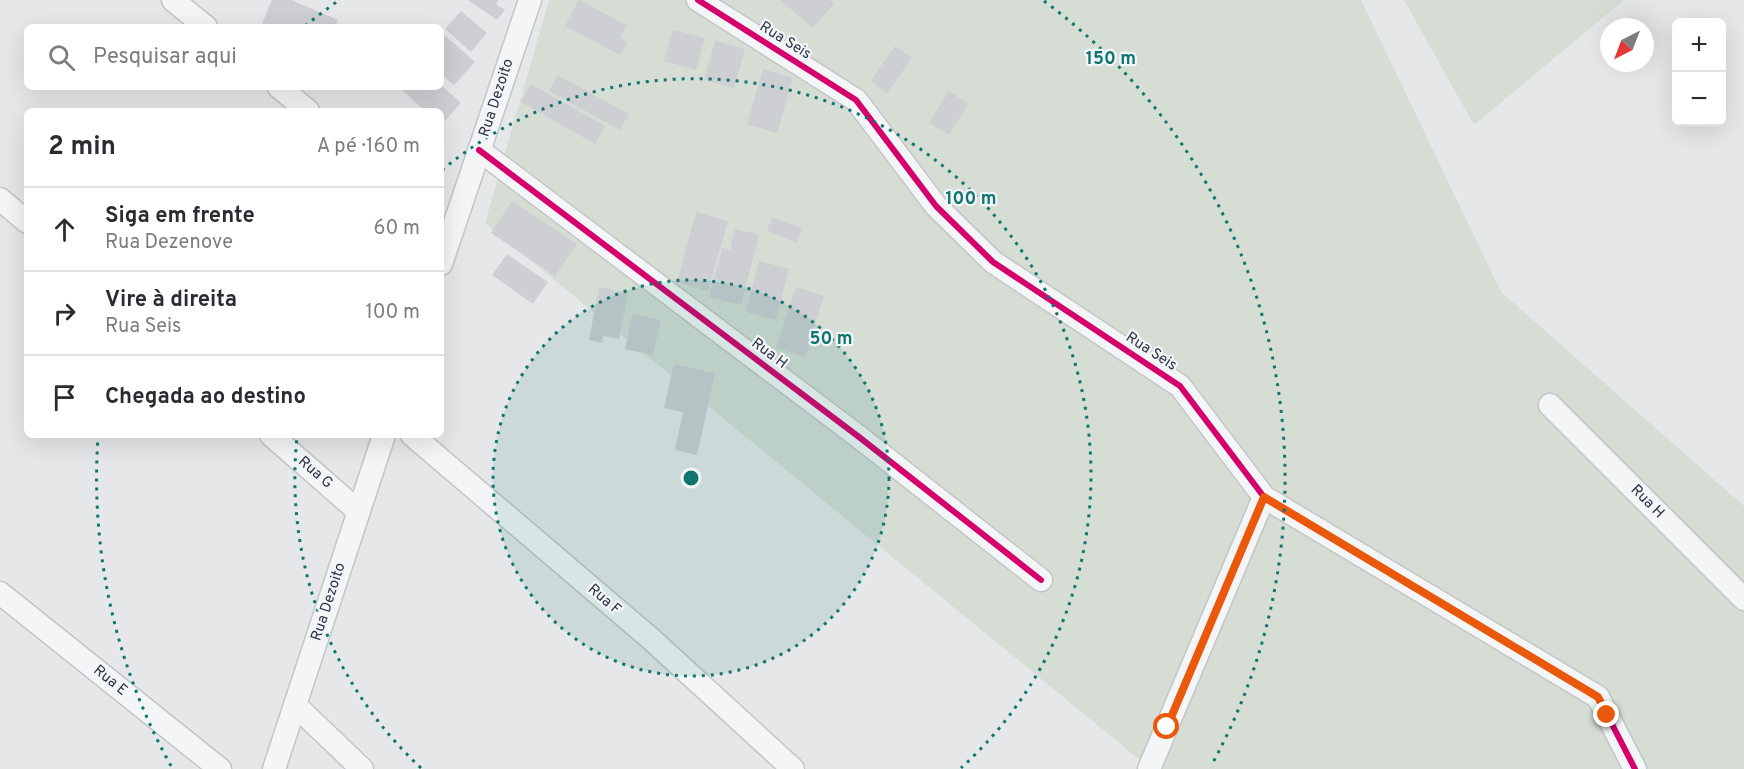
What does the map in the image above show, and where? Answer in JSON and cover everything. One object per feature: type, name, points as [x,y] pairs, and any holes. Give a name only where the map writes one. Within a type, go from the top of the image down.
[{"type":"street","points":[[173,0],[202,24]]},
{"type":"street","name":"Rua Dezoito","points":[[444,244],[447,225],[479,150],[530,0]]},
{"type":"street","name":"Rua Seis","points":[[698,0],[856,100],[936,206],[993,262],[1180,386],[1264,497],[1598,697],[1635,769]]},
{"type":"street","points":[[283,90],[304,108]]},
{"type":"street","name":"Rua H","points":[[479,150],[859,437],[1041,580]]},
{"type":"street","points":[[0,199],[24,219]]},
{"type":"street","name":"Rua H","points":[[1550,405],[1744,599]]},
{"type":"street","name":"Rua G","points":[[274,438],[358,511]]},
{"type":"street","name":"Rua Dezoito","points":[[274,769],[383,438]]},
{"type":"street","name":"Rua F","points":[[416,438],[650,638],[793,769]]},
{"type":"street","points":[[1149,769],[1264,497]]},
{"type":"street","name":"Rua E","points":[[0,593],[220,769]]},
{"type":"street","points":[[295,705],[362,769]]},
{"type":"shaded area","points":[[549,0],[1361,0],[1501,292],[1744,506],[1744,769],[1151,769],[485,223]]},
{"type":"shaded area","points":[[1404,0],[1624,0],[1600,18],[1474,125]]},
{"type":"building","points":[[272,0],[291,0],[338,20],[336,24],[262,24]]},
{"type":"building","points":[[468,0],[499,0],[496,4],[505,10],[497,20]]},
{"type":"building","points":[[579,0],[626,25],[620,38],[627,42],[620,55],[565,26]]},
{"type":"building","points":[[780,0],[830,0],[834,4],[813,28]]},
{"type":"building","points":[[461,11],[487,33],[471,52],[445,29]]},
{"type":"building","points":[[673,30],[705,38],[696,70],[664,61]]},
{"type":"building","points":[[444,35],[475,62],[454,85],[444,77]]},
{"type":"building","points":[[715,41],[745,49],[734,88],[704,80]]},
{"type":"building","points":[[895,46],[912,58],[887,93],[871,81]]},
{"type":"building","points":[[763,69],[793,78],[777,133],[747,124]]},
{"type":"building","points":[[557,75],[629,114],[620,130],[549,91]]},
{"type":"building","points":[[531,84],[605,126],[595,144],[521,102]]},
{"type":"building","points":[[444,88],[461,103],[444,122],[444,108],[422,108],[402,90],[444,90]]},
{"type":"building","points":[[949,91],[968,104],[949,135],[929,123]]},
{"type":"building","points":[[512,201],[577,244],[555,276],[491,233]]},
{"type":"building","points":[[696,212],[728,221],[708,291],[677,282]]},
{"type":"building","points":[[772,217],[802,228],[797,243],[767,231]]},
{"type":"building","points":[[735,229],[759,235],[741,305],[709,297],[722,248],[730,250]]},
{"type":"building","points":[[507,254],[548,282],[533,304],[492,275]]},
{"type":"building","points":[[759,261],[789,269],[776,320],[746,312]]},
{"type":"building","points":[[599,287],[628,293],[619,339],[603,336],[602,343],[589,340]]},
{"type":"building","points":[[796,287],[824,296],[805,357],[776,348]]},
{"type":"building","points":[[632,314],[661,320],[653,355],[625,349]]},
{"type":"building","points":[[674,364],[715,373],[697,455],[675,450],[683,412],[664,408]]},
{"type":"cycle path","points":[[698,0],[856,100],[936,206],[993,262],[1180,386],[1264,497],[1598,697],[1635,769]]},
{"type":"cycle path","points":[[479,150],[859,437],[1041,580]]},
{"type":"route","points":[[1167,727],[1264,497],[1598,697],[1607,715]]}]
